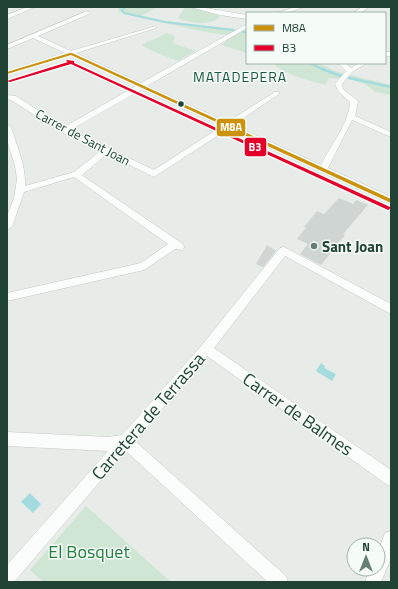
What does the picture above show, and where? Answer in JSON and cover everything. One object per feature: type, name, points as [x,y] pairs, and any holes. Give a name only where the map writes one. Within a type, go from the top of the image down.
[{"type":"street","points":[[7,17],[32,7]]},
{"type":"street","points":[[193,7],[246,17]]},
{"type":"street","points":[[284,12],[301,7]]},
{"type":"street","points":[[7,47],[87,13]]},
{"type":"street","points":[[7,73],[154,27]]},
{"type":"street","points":[[64,130],[246,27]]},
{"type":"street","points":[[33,36],[391,200]]},
{"type":"street","points":[[342,64],[350,71]]},
{"type":"street","points":[[323,169],[351,117],[355,103],[338,88],[338,84],[350,71],[362,64]]},
{"type":"street","points":[[228,126],[277,93]]},
{"type":"street","name":"Carrer de Sant Joan","points":[[9,98],[64,130],[154,174],[228,126]]},
{"type":"street","points":[[351,117],[391,135]]},
{"type":"street","points":[[7,127],[21,177],[20,190],[7,227]]},
{"type":"street","points":[[20,190],[77,174],[107,150]]},
{"type":"street","points":[[7,297],[144,266],[177,246],[79,178],[77,174]]},
{"type":"street","name":"Carretera de Terrassa","points":[[7,577],[206,349],[284,251],[391,309]]},
{"type":"street","name":"Carrer de Balmes","points":[[206,349],[391,479]]},
{"type":"street","points":[[7,439],[108,444],[125,441],[280,582]]},
{"type":"street","points":[[373,582],[391,539]]},
{"type":"green space","points":[[118,7],[158,7],[141,16],[171,22],[246,30],[246,53],[221,45],[226,42],[226,35],[205,32],[119,12]]},
{"type":"green space","points":[[185,7],[194,7],[220,13],[219,18],[215,21],[199,23],[178,18]]},
{"type":"green space","points":[[167,33],[175,36],[173,43],[195,51],[178,61],[150,50],[142,45]]},
{"type":"green space","points":[[274,64],[320,64],[338,72],[391,85],[391,95],[375,92],[365,84],[349,79],[329,78],[326,85],[298,77]]},
{"type":"green space","name":"El Bosquet","points":[[86,506],[171,582],[43,582],[30,570]]},
{"type":"water","points":[[321,363],[325,366],[324,368],[336,374],[332,381],[316,371]]},
{"type":"water","points":[[30,493],[41,504],[33,513],[21,502]]},
{"type":"building","points":[[339,198],[353,204],[356,200],[368,205],[343,234],[345,235],[321,265],[300,254],[308,244],[297,239],[306,228],[304,227],[317,211],[324,214]]},
{"type":"building","points":[[267,245],[276,251],[263,267],[256,264]]},
{"type":"waterway","points":[[126,7],[122,10],[124,13],[165,22],[233,30]]},
{"type":"waterway","points":[[241,31],[246,33]]},
{"type":"waterway","points":[[312,64],[322,69]]},
{"type":"waterway","points":[[322,69],[341,76]]},
{"type":"waterway","points":[[349,78],[391,87]]},
{"type":"transit line","name":"M8A","points":[[71,54],[391,201]]},
{"type":"transit line","name":"M8A","points":[[7,73],[71,54]]},
{"type":"transit line","name":"B3","points":[[68,61],[388,208]]},
{"type":"transit line","name":"B3","points":[[9,81],[73,62]]},
{"type":"place","name":"Sant Joan","points":[[314,246]]},
{"type":"district","name":"MATADEPERA","points":[[240,76]]}]
